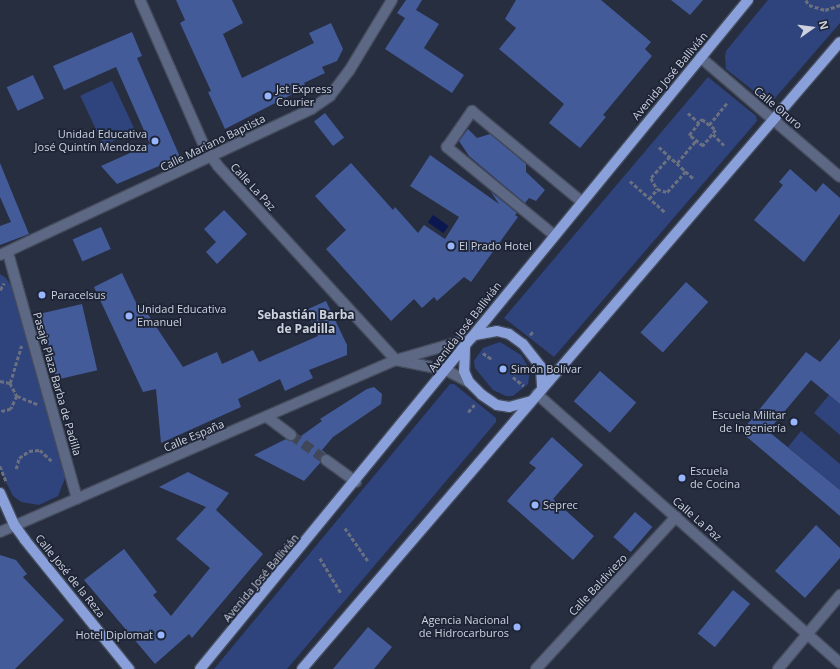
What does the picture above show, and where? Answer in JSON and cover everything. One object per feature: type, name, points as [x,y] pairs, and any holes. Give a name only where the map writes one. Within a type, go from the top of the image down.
[{"type":"main road","name":"Avenida José Ballivián","points":[[200,669],[356,482],[554,235],[748,0]]},
{"type":"main road","points":[[302,669],[840,42]]},
{"type":"main road","points":[[497,331],[509,334],[523,344],[541,367],[536,395],[509,407],[497,405],[482,395],[469,382],[463,363],[471,340],[497,331]]},
{"type":"main road","name":"Calle José de la Reza","points":[[0,493],[15,526],[129,669]]},
{"type":"street","name":"Calle La Paz","points":[[140,0],[211,158],[396,360]]},
{"type":"street","name":"Calle Mariano Baptista","points":[[4,254],[211,158],[311,109],[330,96],[349,71],[392,0]]},
{"type":"street","name":"Calle Oruro","points":[[700,57],[840,177]]},
{"type":"street","points":[[554,235],[447,147],[472,110],[582,202]]},
{"type":"street","name":"Pasaje Plaza Barba de Padilla","points":[[4,254],[77,499]]},
{"type":"street","points":[[396,360],[471,340]]},
{"type":"street","points":[[396,360],[446,370],[469,382]]},
{"type":"street","name":"Calle España","points":[[0,532],[267,418],[396,360]]},
{"type":"street","name":"Calle La Paz","points":[[536,395],[840,663]]},
{"type":"street","points":[[267,418],[291,435]]},
{"type":"street","points":[[326,460],[356,482]]},
{"type":"street","name":"Calle Baldiviezo","points":[[536,669],[676,517]]},
{"type":"street","points":[[778,669],[840,595]]},
{"type":"path","points":[[806,0],[809,5],[826,10],[840,5]]},
{"type":"path","points":[[709,125],[727,103]]},
{"type":"path","points":[[688,113],[699,123]]},
{"type":"path","points":[[702,119],[716,130],[703,146],[689,135],[699,123],[702,119]]},
{"type":"path","points":[[713,134],[724,145]]},
{"type":"path","points":[[677,163],[696,140]]},
{"type":"path","points":[[659,147],[694,179]]},
{"type":"path","points":[[657,190],[652,178],[670,157]]},
{"type":"path","points":[[657,190],[667,192],[686,171]]},
{"type":"path","points":[[630,181],[665,212]]},
{"type":"path","points":[[649,198],[657,190]]},
{"type":"path","points":[[21,346],[10,383],[17,396],[37,404]]},
{"type":"path","points":[[483,352],[493,360]]},
{"type":"path","points":[[513,377],[524,386]]},
{"type":"path","points":[[0,381],[10,383]]},
{"type":"path","points":[[0,412],[11,409],[17,396]]},
{"type":"path","points":[[468,412],[476,402]]},
{"type":"path","points":[[16,469],[19,458],[28,451],[40,450],[53,462]]},
{"type":"path","points":[[345,528],[368,561]]},
{"type":"path","points":[[320,558],[341,593]]},
{"type":"shaded area","points":[[768,0],[840,0],[840,23],[770,104],[726,69],[725,57],[726,51]]},
{"type":"shaded area","points":[[708,77],[756,116],[757,121],[554,357],[504,318]]},
{"type":"shaded area","points":[[112,81],[135,131],[104,146],[80,96]]},
{"type":"shaded area","points":[[433,215],[449,226],[443,233],[428,222]]},
{"type":"shaded area","points":[[0,274],[6,278],[14,290],[66,476],[58,496],[39,505],[21,502],[13,496],[0,470]]},
{"type":"shaded area","points":[[500,342],[521,355],[530,370],[528,384],[513,396],[506,396],[493,390],[475,368],[474,361],[483,348]]},
{"type":"shaded area","points":[[450,384],[454,384],[496,418],[496,422],[287,669],[214,669]]},
{"type":"shaded area","points":[[829,395],[840,404],[840,435],[814,413]]},
{"type":"shaded area","points":[[801,431],[840,464],[840,490],[788,447]]},
{"type":"building","points":[[176,0],[232,0],[243,23],[223,34],[242,78],[314,43],[309,33],[331,23],[343,49],[337,61],[322,67],[325,73],[304,83],[306,87],[225,129],[208,92],[211,91],[180,23],[185,20]]},
{"type":"building","points":[[406,0],[422,0],[416,10],[439,24],[424,48],[464,75],[452,93],[385,49],[405,18],[397,13]]},
{"type":"building","points":[[516,0],[601,0],[651,42],[645,49],[652,56],[603,115],[606,117],[580,148],[549,123],[564,104],[499,49],[516,28],[505,19]]},
{"type":"building","points":[[671,0],[703,0],[690,15]]},
{"type":"building","points":[[132,32],[142,56],[137,58],[180,157],[117,184],[101,166],[150,144],[116,67],[64,90],[53,66]]},
{"type":"building","points":[[33,75],[44,99],[18,111],[7,87]]},
{"type":"building","points":[[325,113],[344,137],[333,146],[314,122]]},
{"type":"building","points":[[468,129],[477,138],[490,134],[526,164],[526,172],[545,190],[536,201],[529,198],[525,203],[469,156],[459,141]]},
{"type":"building","points":[[430,155],[499,204],[491,192],[517,213],[515,215],[518,217],[471,282],[464,277],[437,301],[434,297],[422,308],[414,299],[391,321],[326,249],[346,230],[315,196],[351,163],[393,210],[395,207],[418,233],[424,225],[445,239],[459,217],[410,186]]},
{"type":"building","points":[[0,163],[29,234],[0,245],[0,226],[11,222],[0,197]]},
{"type":"building","points":[[790,169],[816,192],[823,183],[840,198],[840,214],[804,262],[754,220],[783,185],[779,182]]},
{"type":"building","points":[[224,210],[247,234],[217,264],[206,252],[216,242],[204,229]]},
{"type":"building","points":[[101,227],[111,249],[82,262],[73,240]]},
{"type":"building","points":[[122,273],[139,309],[143,307],[183,367],[217,352],[222,364],[253,350],[259,362],[318,336],[306,310],[326,301],[347,345],[347,355],[309,370],[313,378],[285,391],[280,379],[238,399],[241,407],[161,443],[156,389],[143,392],[94,287]]},
{"type":"building","points":[[686,282],[708,302],[663,353],[640,333]]},
{"type":"building","points":[[82,304],[97,370],[56,380],[41,313]]},
{"type":"building","points":[[840,339],[840,404],[811,380],[768,431],[840,490],[840,516],[741,432],[806,352],[820,362]]},
{"type":"building","points":[[600,371],[636,402],[610,433],[574,401]]},
{"type":"building","points":[[374,387],[382,394],[381,404],[333,437],[322,450],[327,454],[321,456],[320,463],[304,481],[254,455],[286,439],[294,441],[322,421],[320,419],[367,389]]},
{"type":"building","points":[[552,437],[583,465],[553,499],[594,536],[573,560],[507,501],[536,468],[529,463]]},
{"type":"building","points":[[188,472],[229,493],[216,510],[263,554],[192,638],[189,634],[155,664],[84,580],[124,549],[157,592],[153,595],[171,616],[210,568],[176,539],[206,507],[159,487]]},
{"type":"building","points":[[635,512],[652,527],[631,552],[613,537]]},
{"type":"building","points":[[816,525],[840,548],[840,558],[805,598],[775,571]]},
{"type":"building","points":[[0,555],[16,560],[27,574],[23,577],[64,620],[15,669],[0,669]]},
{"type":"building","points":[[733,590],[750,604],[715,647],[698,634]]},
{"type":"building","points":[[368,627],[392,647],[374,669],[333,669]]},
{"type":"tunnel","points":[[291,435],[326,460]]},
{"type":"place","name":"Jet Express Courier","points":[[268,96]]},
{"type":"place","name":"Unidad Educativa José Quintín Mendoza","points":[[155,141]]},
{"type":"place","name":"El Prado Hotel","points":[[451,246]]},
{"type":"place","name":"Paracelsus","points":[[42,295]]},
{"type":"place","name":"Unidad Educativa Emanuel","points":[[129,316]]},
{"type":"place","name":"Simón Bolívar","points":[[503,369]]},
{"type":"place","name":"Escuela Militar de Ingeniería","points":[[794,422]]},
{"type":"place","name":"Escuela de Cocina","points":[[682,478]]},
{"type":"place","name":"Seprec","points":[[535,505]]},
{"type":"place","name":"Agencia Nacional de Hidrocarburos","points":[[517,627]]},
{"type":"place","name":"Hotel Diplomat","points":[[161,635]]},
{"type":"district","name":"Sebastián Barba de Padilla","points":[[306,322]]}]
